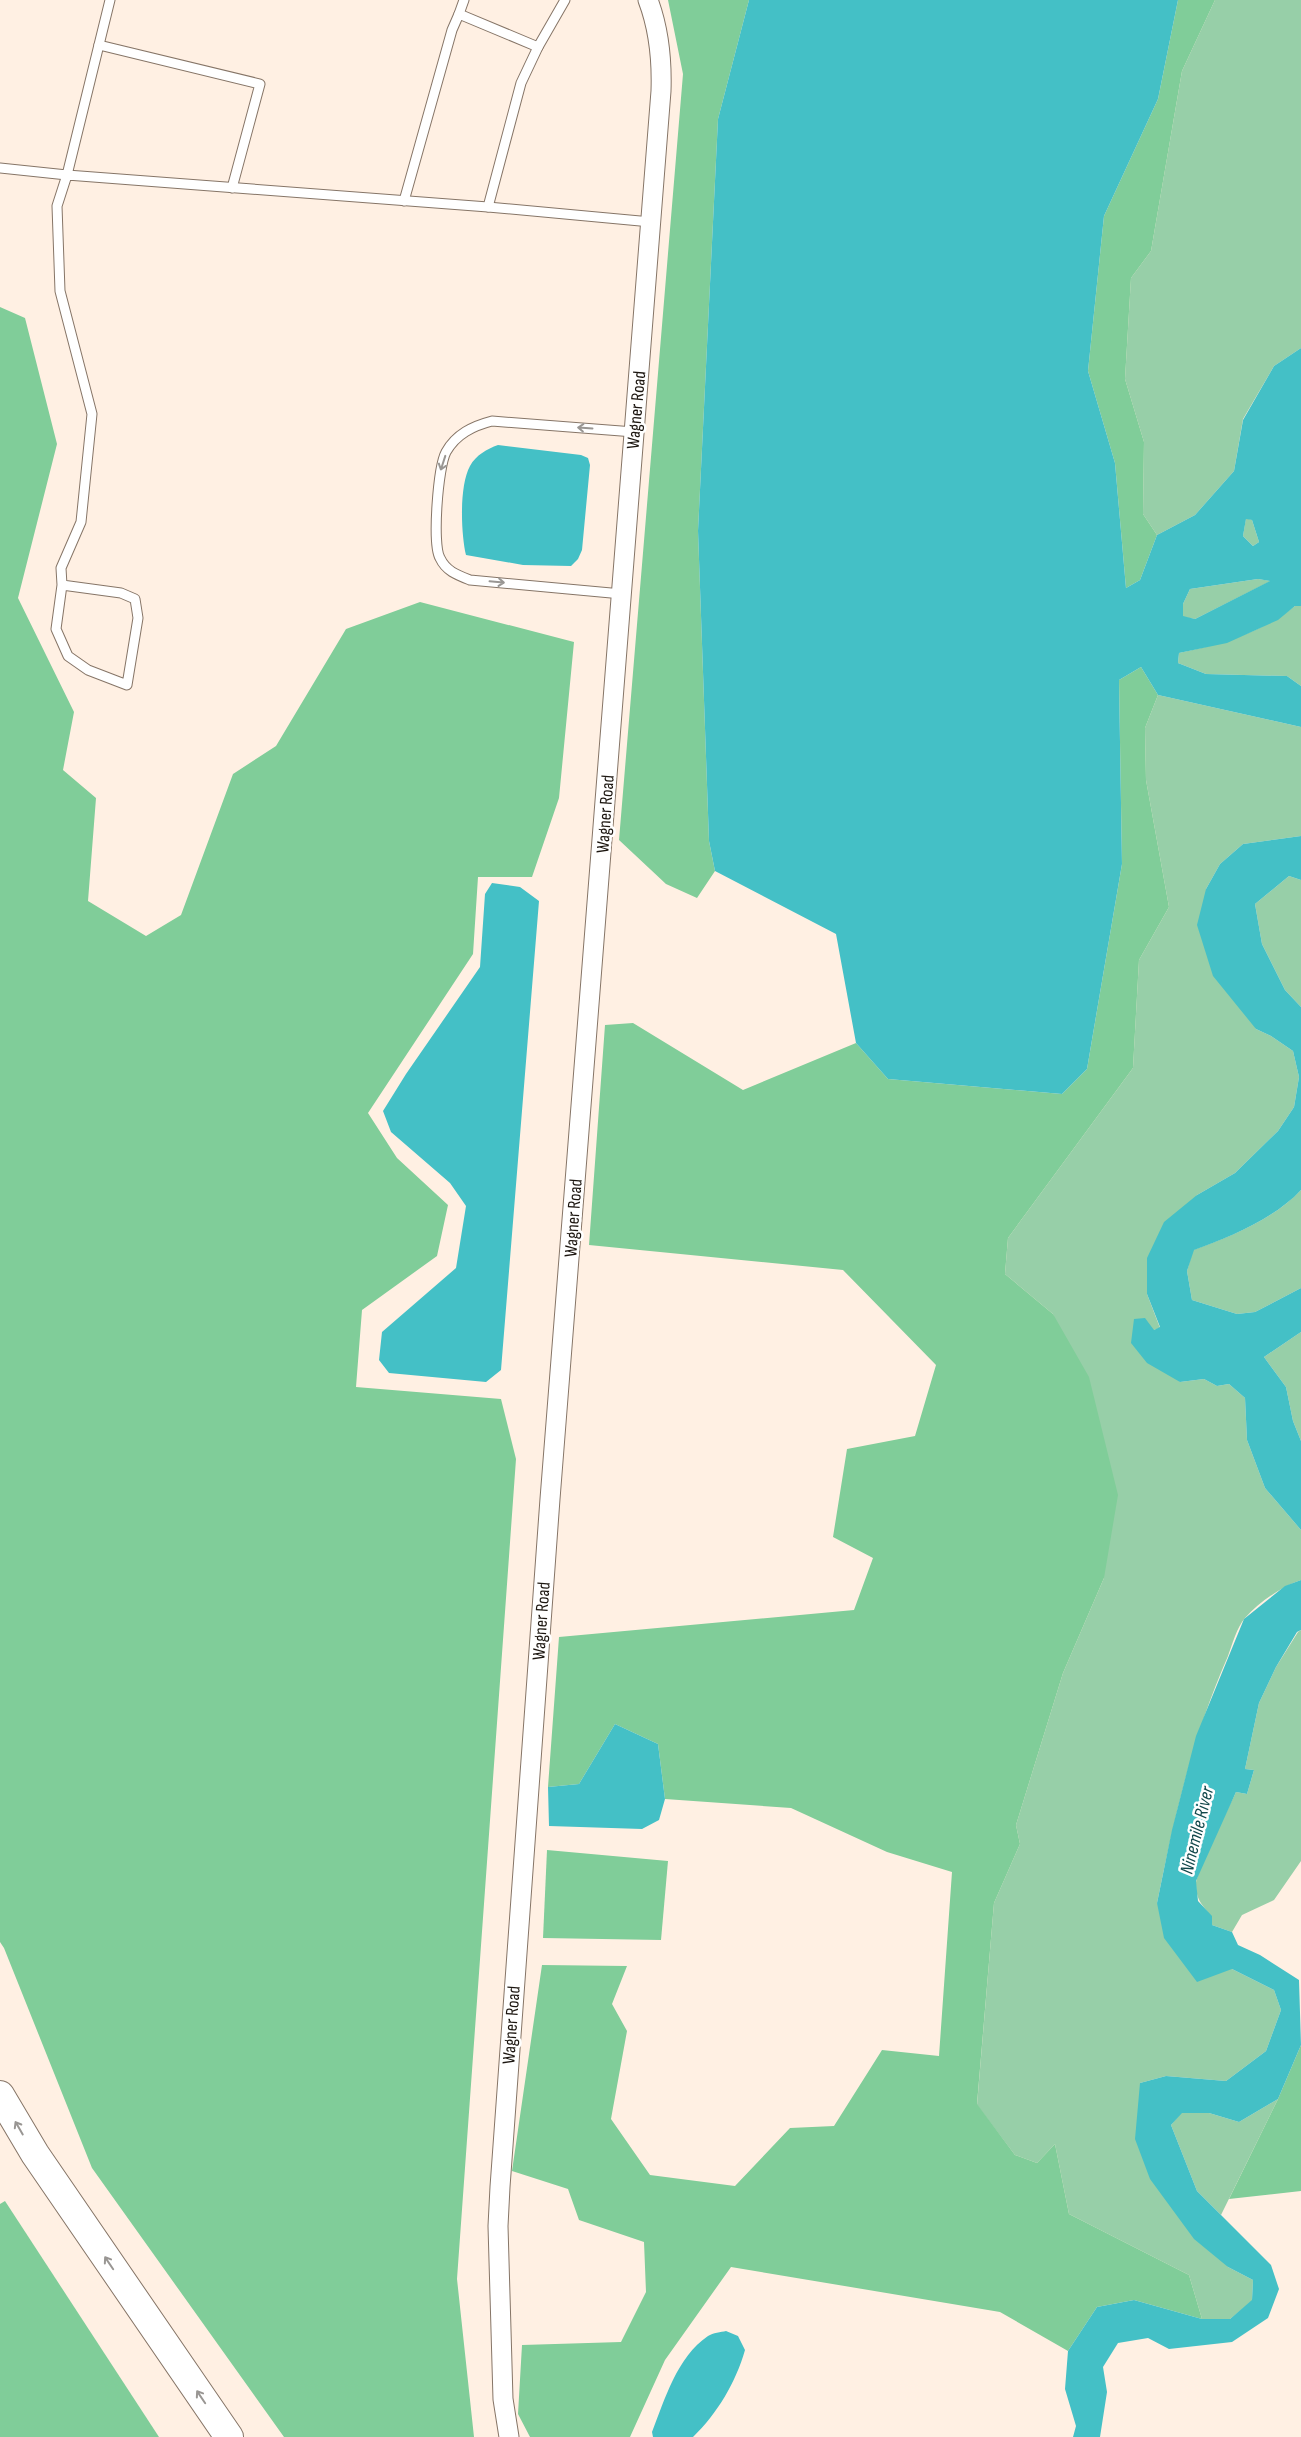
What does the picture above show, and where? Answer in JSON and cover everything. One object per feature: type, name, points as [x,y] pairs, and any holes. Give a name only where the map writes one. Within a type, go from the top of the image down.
[{"type":"highway","points":[[0,2095],[35,2154],[229,2437]]},
{"type":"street","name":"Wagner Road","points":[[509,2437],[503,2399],[498,2226],[500,2187],[547,1538],[662,71],[658,40],[648,0]]},
{"type":"lane","points":[[62,585],[121,593],[135,599],[138,618],[127,685],[88,670],[68,656],[56,629],[62,585],[61,568],[81,522],[92,414],[60,291],[57,206],[67,175],[110,0]]},
{"type":"lane","points":[[404,201],[452,30],[464,0]]},
{"type":"lane","points":[[488,207],[521,83],[538,47],[565,0]]},
{"type":"lane","points":[[458,14],[538,47]]},
{"type":"lane","points":[[99,45],[260,84],[232,188]]},
{"type":"lane","points":[[0,168],[651,222]]},
{"type":"lane","points":[[622,594],[470,580],[455,574],[439,557],[436,543],[440,468],[446,452],[458,436],[474,425],[492,421],[634,432]]},
{"type":"green space","points":[[668,0],[749,0],[718,119],[698,531],[709,841],[715,871],[697,898],[666,884],[619,840],[683,74]]},
{"type":"green space","points":[[1178,0],[1215,0],[1182,71],[1151,251],[1131,278],[1125,379],[1144,442],[1143,514],[1157,535],[1140,580],[1126,588],[1115,463],[1088,371],[1104,216],[1158,99]]},
{"type":"green space","points":[[1215,0],[1301,0],[1301,348],[1274,366],[1243,419],[1234,471],[1195,515],[1157,535],[1143,514],[1144,442],[1125,379],[1131,278],[1151,251],[1182,71]]},
{"type":"green space","points":[[0,307],[25,318],[57,444],[18,598],[74,712],[63,770],[96,798],[88,901],[146,936],[181,915],[233,774],[276,746],[346,629],[420,602],[574,642],[559,798],[532,877],[478,877],[473,954],[368,1113],[397,1158],[448,1205],[437,1256],[362,1310],[356,1387],[501,1399],[516,1459],[457,2279],[474,2437],[284,2437],[92,2168],[0,1942]]},
{"type":"green space","points":[[1246,518],[1252,520],[1259,542],[1253,546],[1243,536]]},
{"type":"green space","points":[[1258,579],[1271,581],[1195,619],[1183,617],[1183,604],[1190,589]]},
{"type":"green space","points":[[1295,606],[1301,606],[1301,686],[1287,676],[1206,674],[1178,663],[1179,653],[1210,646],[1240,636],[1268,623]]},
{"type":"green space","points":[[1141,667],[1158,695],[1145,728],[1146,780],[1169,907],[1139,960],[1133,1068],[1008,1238],[1005,1274],[1053,1314],[1089,1377],[1118,1495],[1104,1578],[1063,1673],[1016,1825],[1020,1844],[994,1903],[977,2104],[1015,2155],[1037,2163],[1055,2144],[1069,2214],[1189,2275],[1202,2319],[1134,2300],[1097,2307],[1068,2351],[1000,2312],[731,2267],[665,2360],[630,2437],[530,2437],[518,2414],[522,2345],[621,2342],[646,2292],[644,2242],[579,2220],[568,2189],[512,2171],[542,1965],[627,1966],[612,2004],[627,2031],[611,2119],[650,2175],[735,2186],[790,2128],[834,2126],[882,2050],[939,2056],[952,1872],[887,1852],[791,1808],[665,1799],[658,1744],[615,1724],[579,1784],[548,1787],[559,1637],[854,1610],[873,1558],[833,1537],[847,1449],[915,1436],[936,1365],[843,1270],[589,1245],[605,1025],[633,1023],[743,1090],[856,1043],[888,1079],[1062,1094],[1087,1069],[1122,864],[1119,680]]},
{"type":"green space","points":[[1158,695],[1301,727],[1301,836],[1243,844],[1220,864],[1206,889],[1256,1029],[1271,1036],[1293,1051],[1299,1077],[1294,1107],[1278,1131],[1235,1173],[1197,1195],[1147,1294],[1160,1328],[1154,1330],[1180,1382],[1204,1379],[1217,1386],[1229,1384],[1245,1398],[1247,1440],[1265,1488],[1301,1530],[1301,1580],[1286,1587],[1257,1606],[1245,1618],[1237,1631],[1195,1747],[1170,1840],[1157,1903],[1232,1969],[1274,1990],[1281,2010],[1266,2051],[1226,2081],[1166,2076],[1140,2083],[1228,2267],[1253,2280],[1252,2301],[1230,2319],[1202,2319],[1189,2275],[1069,2214],[1055,2144],[1037,2163],[1015,2155],[977,2105],[994,1903],[1020,1844],[1016,1825],[1063,1673],[1104,1578],[1053,1314],[1005,1274],[1008,1238],[1133,1068],[1139,960],[1169,907],[1146,780],[1145,728]]},
{"type":"green space","points":[[1289,876],[1301,880],[1301,1007],[1285,990],[1262,944],[1255,904]]},
{"type":"green space","points":[[1301,1190],[1301,1288],[1255,1312],[1237,1314],[1192,1300],[1187,1271],[1193,1250],[1251,1226],[1278,1210]]},
{"type":"green space","points":[[1301,1332],[1301,1441],[1293,1421],[1286,1387],[1264,1357]]},
{"type":"green space","points":[[1301,1630],[1301,1861],[1274,1900],[1242,1915],[1232,1932],[1212,1925],[1209,1914],[1198,1898],[1197,1878],[1236,1792],[1247,1794],[1254,1770],[1245,1769],[1259,1703],[1276,1667]]},
{"type":"green space","points":[[547,1850],[668,1861],[661,1940],[543,1938]]},
{"type":"green space","points":[[1301,2045],[1301,2191],[1229,2199],[1278,2099]]},
{"type":"green space","points":[[1278,2099],[1221,2215],[1197,2191],[1171,2125],[1181,2113],[1209,2113],[1239,2122]]},
{"type":"green space","points":[[5,2201],[159,2437],[0,2437],[0,2204]]},
{"type":"water","points":[[749,0],[1178,0],[1158,99],[1104,216],[1088,371],[1115,463],[1126,588],[1140,580],[1157,535],[1195,515],[1234,471],[1243,420],[1274,366],[1301,348],[1301,606],[1295,606],[1278,620],[1227,643],[1179,653],[1178,663],[1206,674],[1287,676],[1301,686],[1301,727],[1158,695],[1141,667],[1119,680],[1122,864],[1087,1069],[1062,1094],[888,1079],[856,1043],[836,934],[715,871],[709,841],[698,531],[718,119]],"holes":[[[1246,519],[1252,520],[1259,542],[1253,546],[1243,536]],[[1258,579],[1270,581],[1195,619],[1183,616],[1183,604],[1190,589]]]},
{"type":"water","points":[[498,445],[581,455],[588,458],[590,465],[582,550],[578,559],[571,566],[523,565],[466,555],[462,510],[466,475],[472,462],[486,451]]},
{"type":"water","points":[[1301,836],[1301,880],[1289,876],[1255,904],[1262,944],[1285,990],[1301,1007],[1301,1190],[1278,1210],[1251,1226],[1194,1250],[1187,1271],[1192,1300],[1237,1314],[1255,1312],[1301,1288],[1301,1332],[1264,1357],[1286,1387],[1293,1421],[1301,1441],[1301,1530],[1265,1488],[1247,1440],[1245,1398],[1229,1384],[1217,1386],[1204,1379],[1180,1382],[1147,1363],[1131,1343],[1134,1319],[1145,1318],[1154,1330],[1160,1327],[1147,1294],[1147,1258],[1164,1222],[1197,1195],[1235,1173],[1278,1131],[1294,1107],[1299,1077],[1293,1051],[1271,1036],[1256,1029],[1213,976],[1197,925],[1206,889],[1220,864],[1243,844]]},
{"type":"water","points":[[492,883],[520,887],[539,901],[501,1370],[486,1382],[389,1373],[379,1360],[382,1332],[456,1268],[466,1206],[450,1183],[391,1132],[383,1111],[406,1074],[480,967],[485,894]]},
{"type":"water","name":"Ninemile River","points":[[1301,1580],[1301,1630],[1297,1632],[1276,1667],[1259,1703],[1245,1769],[1254,1770],[1247,1794],[1236,1792],[1196,1881],[1198,1901],[1212,1916],[1212,1925],[1232,1932],[1238,1945],[1260,1955],[1299,1980],[1301,2045],[1278,2099],[1239,2122],[1209,2113],[1182,2113],[1171,2125],[1197,2191],[1271,2265],[1279,2289],[1268,2318],[1232,2342],[1169,2349],[1148,2338],[1118,2343],[1103,2367],[1107,2392],[1100,2437],[1073,2437],[1076,2426],[1065,2389],[1068,2351],[1097,2307],[1134,2300],[1202,2319],[1230,2319],[1252,2300],[1253,2280],[1228,2267],[1194,2239],[1150,2179],[1135,2139],[1140,2083],[1166,2076],[1226,2081],[1266,2051],[1281,2010],[1274,1990],[1232,1969],[1197,1982],[1164,1938],[1157,1903],[1172,1830],[1196,1736],[1244,1619],[1285,1586]]},
{"type":"water","points":[[615,1724],[658,1744],[665,1799],[659,1820],[642,1829],[549,1826],[548,1787],[579,1784]]},
{"type":"water","points":[[726,2331],[738,2336],[745,2350],[731,2386],[718,2408],[693,2437],[653,2437],[652,2432],[667,2393],[688,2355],[708,2336]]}]
